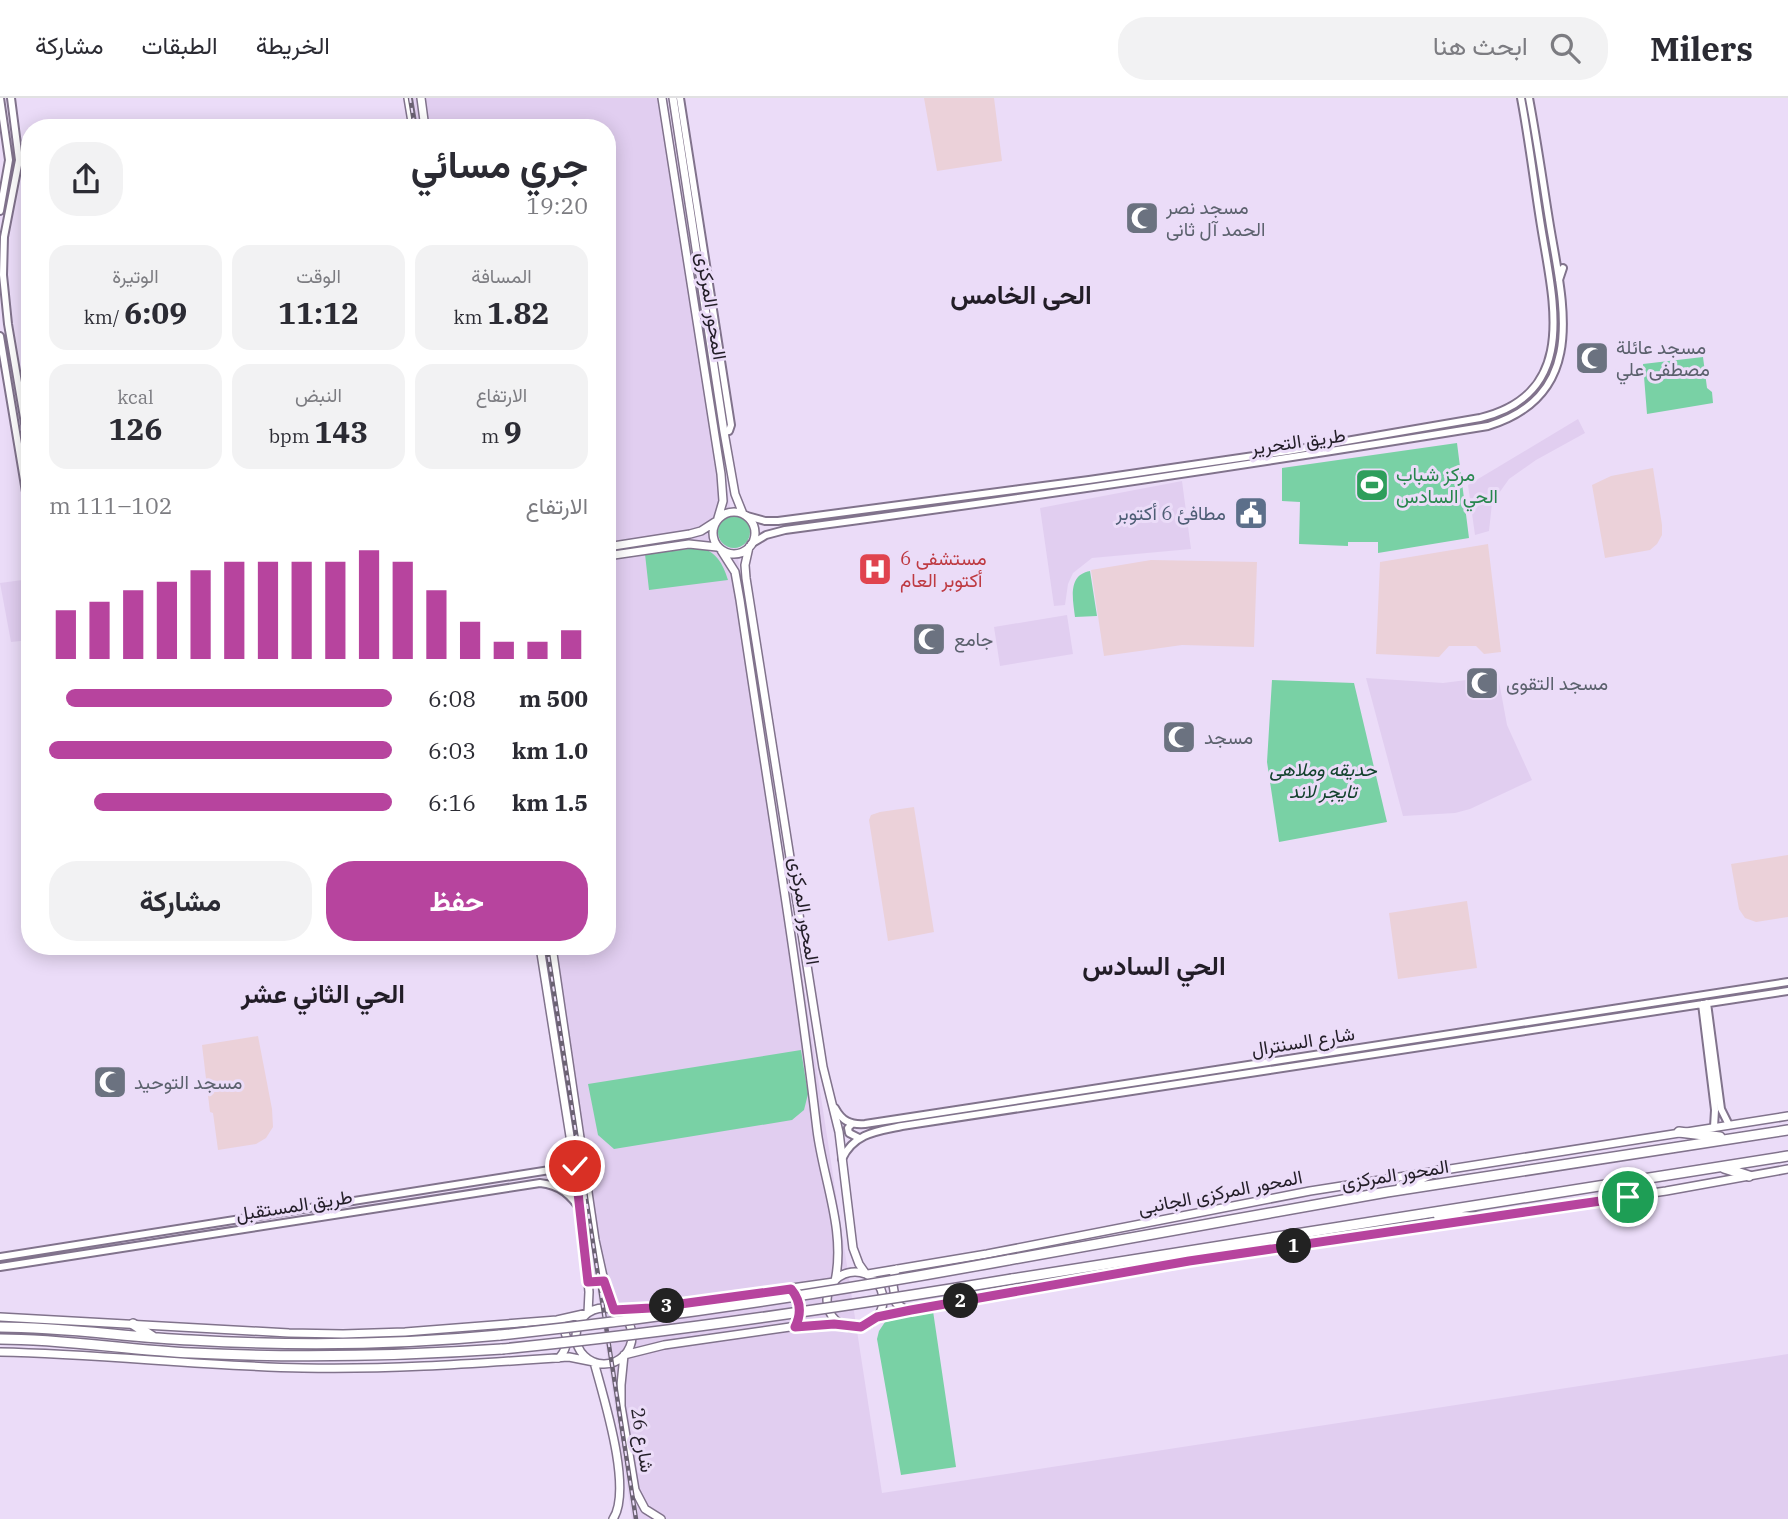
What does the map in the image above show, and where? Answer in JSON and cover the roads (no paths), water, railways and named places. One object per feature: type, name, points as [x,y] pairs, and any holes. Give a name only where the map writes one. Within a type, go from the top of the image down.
[{"type":"highway","name":"المحور المركزى","points":[[0,1327],[61,1328],[154,1338],[359,1345],[588,1326],[905,1279],[1387,1192],[1788,1130]]},
{"type":"highway","points":[[1679,1132],[1732,1138]]},
{"type":"highway","points":[[0,1339],[76,1342],[174,1352],[317,1357],[502,1349],[893,1299],[1788,1156]]},
{"type":"highway","points":[[1722,1167],[1749,1176]]},
{"type":"highway","points":[[1387,1192],[1438,1171]]},
{"type":"highway","points":[[1419,1214],[1487,1218]]},
{"type":"highway","points":[[132,1324],[154,1338]]},
{"type":"main road","points":[[408,98],[412,119]]},
{"type":"main road","points":[[421,98],[424,119]]},
{"type":"main road","name":"المحور المركزى","points":[[660,102],[665,115],[679,231],[703,362],[723,496],[717,520]]},
{"type":"main road","points":[[665,115],[671,117],[674,102]]},
{"type":"main road","name":"المحور المركزى","points":[[674,102],[693,229],[706,289],[726,446],[736,498],[745,515]]},
{"type":"main road","points":[[669,145],[671,135],[678,136]]},
{"type":"main road","points":[[679,231],[693,229]]},
{"type":"main road","points":[[693,353],[703,362]]},
{"type":"main road","points":[[716,448],[722,449],[726,446]]},
{"type":"main road","points":[[616,546],[701,531],[730,512],[745,515],[754,527],[755,536],[750,546],[736,554],[719,548],[689,544],[616,555]]},
{"type":"main road","points":[[717,520],[712,532],[719,548]]},
{"type":"main road","name":"المحور المركزى","points":[[750,546],[745,565],[746,578],[822,1067],[839,1132],[851,1237],[857,1259],[867,1274]]},
{"type":"main road","name":"المحور المركزى","points":[[719,548],[729,560],[737,579],[752,703],[776,836],[810,1057],[817,1131],[837,1240],[838,1261],[834,1281]]},
{"type":"main road","points":[[776,836],[782,838],[787,835]]},
{"type":"main road","points":[[779,857],[790,855]]},
{"type":"main road","points":[[540,955],[541,980],[582,1212],[588,1313],[579,1324],[577,1341],[581,1352],[594,1362]]},
{"type":"main road","points":[[553,955],[595,1240],[614,1310],[626,1318],[631,1331],[631,1344],[624,1355]]},
{"type":"main road","name":"المحور المركزى الجانبى","points":[[867,1274],[986,1254],[1246,1202],[1788,1116]]},
{"type":"main road","points":[[0,1352],[306,1368],[401,1367],[576,1357],[610,1363],[624,1355],[664,1345],[795,1327],[861,1327],[877,1317],[908,1310],[1189,1261],[1666,1191],[1788,1169]]},
{"type":"main road","points":[[837,1240],[851,1237]]},
{"type":"main road","points":[[897,1269],[892,1279],[896,1303],[908,1310]]},
{"type":"main road","points":[[0,1317],[289,1333],[405,1332],[557,1321],[601,1308],[651,1308],[791,1289],[834,1281],[847,1273],[857,1272],[876,1280],[883,1293],[883,1303],[877,1317]]},
{"type":"main road","points":[[588,1282],[604,1281]]},
{"type":"main road","points":[[834,1281],[828,1294],[829,1308],[832,1316],[843,1325]]},
{"type":"main road","points":[[791,1289],[796,1294],[800,1307],[795,1327]]},
{"type":"main road","points":[[557,1321],[566,1333],[567,1340],[564,1353],[559,1358]]},
{"type":"main road","name":"شارع 26","points":[[624,1355],[621,1397],[638,1499],[648,1512],[661,1519]]},
{"type":"main road","name":"شارع 26","points":[[594,1362],[614,1444],[621,1497],[613,1519]]},
{"type":"main road","points":[[614,1444],[621,1449],[627,1445]]},
{"type":"street","points":[[0,98],[8,149],[8,171],[0,211]]},
{"type":"street","points":[[11,98],[19,160],[5,237],[3,275],[21,398]]},
{"type":"street","points":[[680,98],[706,289]]},
{"type":"street","name":"طريق التحرير","points":[[745,515],[775,521],[1089,480],[1480,418],[1500,413],[1515,405],[1539,380],[1547,365],[1555,331],[1534,175],[1530,124],[1523,99]]},
{"type":"street","name":"طريق التحرير","points":[[750,546],[775,533],[1472,432],[1503,422],[1520,412],[1546,386],[1560,356],[1564,332],[1540,163],[1532,141]]},
{"type":"street","points":[[1540,163],[1547,171]]},
{"type":"street","points":[[1529,185],[1534,175]]},
{"type":"street","points":[[1540,255],[1547,261]]},
{"type":"street","points":[[1559,282],[1563,268]]},
{"type":"street","points":[[0,336],[21,462]]},
{"type":"street","points":[[1560,356],[1562,369]]},
{"type":"street","points":[[1473,414],[1480,418]]},
{"type":"street","points":[[1370,436],[1367,442],[1372,446]]},
{"type":"street","points":[[1352,439],[1355,449]]},
{"type":"street","points":[[1105,477],[1104,483],[1107,486]]},
{"type":"street","points":[[1088,489],[1091,485],[1089,480]]},
{"type":"street","points":[[1024,505],[1033,497]]},
{"type":"street","points":[[910,520],[919,513]]},
{"type":"street","points":[[775,521],[771,526],[775,533]]},
{"type":"street","name":"شارع السنترال","points":[[852,1124],[1304,1058],[1788,982]]},
{"type":"street","name":"شارع السنترال","points":[[859,1138],[912,1124],[1788,991]]},
{"type":"street","points":[[1704,1004],[1721,1109],[1729,1125]]},
{"type":"street","points":[[1704,1004],[1715,1110],[1714,1127]]},
{"type":"street","points":[[832,1102],[839,1116],[852,1124],[848,1128],[849,1133],[859,1138],[848,1148],[842,1161]]},
{"type":"street","name":"طريق المستقبل","points":[[0,1257],[575,1166]]},
{"type":"street","name":"طريق المستقبل","points":[[0,1267],[540,1183],[562,1190],[582,1212]]},
{"type":"railway","points":[[410,98],[414,119]]},
{"type":"railway","points":[[548,955],[636,1519]]},
{"type":"place","name":"مسجد نصر الحمد آل ثانى","points":[[1142,218]]},
{"type":"place","name":"مسجد عائلة مصطفى علي","points":[[1592,358]]},
{"type":"place","name":"مركز شباب الحي السادس","points":[[1372,485]]},
{"type":"place","name":"مطافئ 6 أكتوبر","points":[[1251,513]]},
{"type":"place","name":"مستشفى 6 أكتوبر العام","points":[[875,569]]},
{"type":"place","name":"جامع","points":[[929,639]]},
{"type":"place","name":"مسجد التقوى","points":[[1482,683]]},
{"type":"place","name":"مسجد","points":[[1179,737]]},
{"type":"place","name":"مسجد التوحيد","points":[[110,1082]]},
{"type":"district","name":"الحى الخامس","points":[[1021,295]]},
{"type":"district","name":"الحي السادس","points":[[1154,966]]},
{"type":"district","name":"الحي الثاني عشر","points":[[323,994]]},
{"type":"park label","name":"حديقه وملاهى تايجر لاند","points":[[1323,780]]}]
